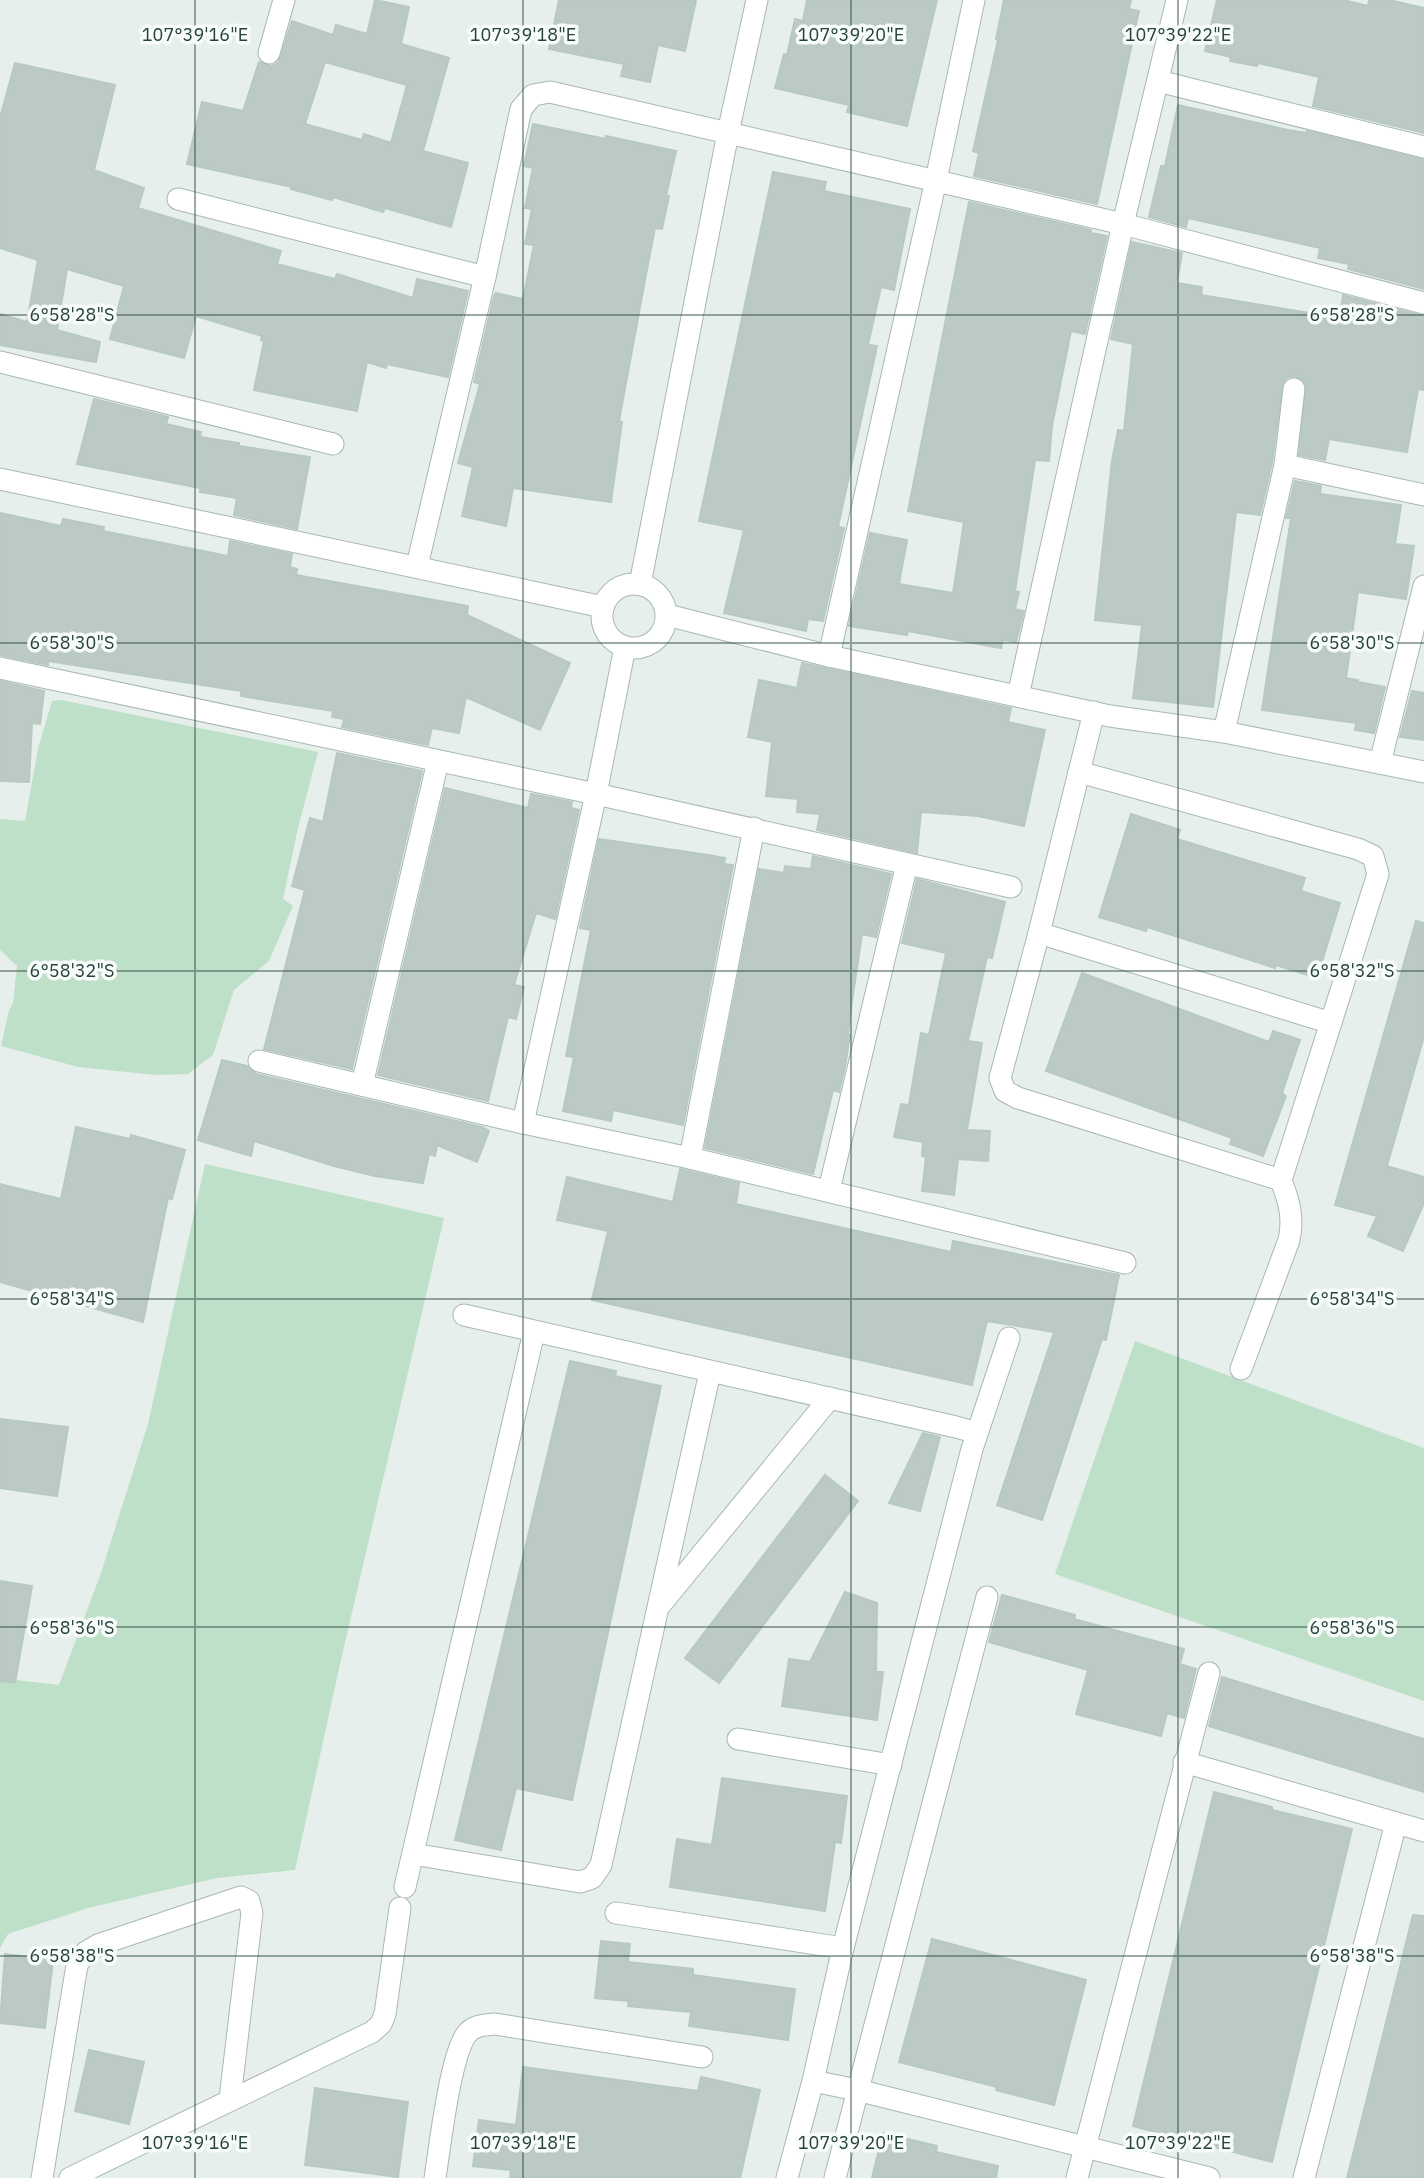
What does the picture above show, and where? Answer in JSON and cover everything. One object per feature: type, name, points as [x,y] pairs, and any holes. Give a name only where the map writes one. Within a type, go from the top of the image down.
[{"type":"street","points":[[270,53],[284,0]]},
{"type":"street","points":[[639,584],[757,0]]},
{"type":"street","points":[[829,656],[974,0]]},
{"type":"street","points":[[1024,697],[1123,224],[1177,0]]},
{"type":"street","points":[[1158,81],[1424,148]]},
{"type":"street","points":[[417,566],[522,109],[533,95],[550,92],[936,180],[1123,224],[1424,303]]},
{"type":"street","points":[[178,199],[485,277]]},
{"type":"street","points":[[0,362],[333,444]]},
{"type":"street","points":[[1224,732],[1285,465],[1294,389]]},
{"type":"street","points":[[1285,465],[1424,495]]},
{"type":"street","points":[[0,479],[603,607]]},
{"type":"street","points":[[639,584],[653,590],[663,601],[667,615],[664,630],[654,642],[640,648],[625,647],[611,638],[602,623],[603,607],[611,593],[624,585],[639,584]]},
{"type":"street","points":[[1380,763],[1424,586]]},
{"type":"street","points":[[667,615],[829,656],[1094,712],[1224,732],[1424,772]]},
{"type":"street","points":[[523,1123],[596,794],[625,647]]},
{"type":"street","points":[[0,668],[754,828],[1011,887]]},
{"type":"street","points":[[1094,712],[1000,1078],[1005,1091],[1018,1098],[1281,1180]]},
{"type":"street","points":[[362,1085],[438,761]]},
{"type":"street","points":[[1079,772],[1358,849],[1373,856],[1378,874],[1281,1180],[1289,1201],[1293,1224],[1241,1370]]},
{"type":"street","points":[[690,1158],[754,828]]},
{"type":"street","points":[[829,1191],[907,864]]},
{"type":"street","points":[[1039,933],[1331,1023]]},
{"type":"street","points":[[260,1060],[523,1123],[690,1158],[1125,1263]]},
{"type":"street","points":[[464,1315],[976,1433]]},
{"type":"street","points":[[71,2178],[372,2032],[381,2024],[385,2014],[403,1898],[534,1332]]},
{"type":"street","points":[[787,2178],[813,2081],[843,1948],[976,1433],[1009,1338]]},
{"type":"street","points":[[413,1854],[580,1882],[592,1878],[601,1865],[710,1372]]},
{"type":"street","points":[[658,1608],[830,1398]]},
{"type":"street","points":[[835,2178],[987,1597]]},
{"type":"street","points":[[1076,2178],[1209,1673]]},
{"type":"street","points":[[738,1739],[891,1765]]},
{"type":"street","points":[[1184,1762],[1424,1831]]},
{"type":"street","points":[[1304,2178],[1396,1823]]},
{"type":"street","points":[[42,2178],[77,1965],[86,1952],[98,1945],[241,1897],[249,1901],[252,1913],[230,2099]]},
{"type":"street","points":[[616,1913],[843,1948]]},
{"type":"street","points":[[435,2178],[457,2055],[466,2034],[475,2026],[495,2024],[702,2057]]},
{"type":"street","points":[[813,2081],[1209,2178]]},
{"type":"green space","points":[[61,700],[318,752],[283,899],[293,906],[269,961],[234,990],[213,1055],[188,1074],[156,1075],[78,1067],[1,1046],[13,1003],[17,966],[0,950],[0,819],[25,821],[38,749],[52,701]]},
{"type":"green space","points":[[205,1164],[444,1218],[295,1870],[217,1878],[88,1908],[8,1934],[0,1948],[0,1678],[59,1685],[101,1573],[148,1424]]},
{"type":"green space","points":[[1135,1341],[1424,1448],[1424,1701],[1055,1574]]},
{"type":"building","points":[[375,0],[409,7],[401,44],[449,58],[423,151],[468,163],[451,227],[385,208],[383,212],[333,197],[332,200],[291,189],[292,187],[187,164],[202,102],[243,111],[259,62],[272,66],[279,62],[292,21],[333,35],[336,25],[367,34]],"holes":[[[325,62],[407,85],[391,143],[364,134],[362,140],[305,124]]]},
{"type":"building","points":[[559,0],[696,0],[685,51],[658,45],[650,82],[621,76],[624,64],[549,49]]},
{"type":"building","points":[[807,0],[937,0],[907,126],[847,112],[849,105],[775,88],[784,54],[787,55],[795,19],[803,21]]},
{"type":"building","points":[[1004,0],[1131,0],[1129,9],[1139,11],[1097,204],[974,176],[979,153],[973,151],[998,40],[996,39]]},
{"type":"building","points":[[1217,0],[1343,0],[1368,6],[1369,0],[1389,0],[1424,8],[1424,133],[1313,106],[1319,77],[1258,63],[1257,66],[1230,61],[1231,57],[1205,51]]},
{"type":"building","points":[[15,63],[115,85],[94,170],[144,188],[138,208],[281,251],[277,264],[335,279],[337,274],[413,298],[417,279],[468,291],[448,377],[387,364],[386,368],[367,362],[357,411],[254,390],[264,341],[261,340],[262,336],[196,316],[184,358],[110,339],[124,286],[67,269],[57,330],[100,342],[96,362],[0,345],[0,314],[27,322],[38,260],[0,248],[0,118]]},
{"type":"building","points":[[1178,105],[1288,130],[1307,131],[1424,160],[1424,289],[1348,269],[1349,264],[1318,258],[1320,248],[1188,218],[1186,227],[1149,217],[1161,166],[1165,166]]},
{"type":"building","points":[[533,124],[676,151],[662,229],[655,228],[647,269],[619,421],[622,422],[611,502],[513,488],[506,526],[462,516],[473,467],[458,463],[480,384],[474,382],[494,296],[496,293],[523,299],[534,245],[525,244],[532,209],[525,208],[533,168],[524,166]]},
{"type":"building","points":[[773,172],[826,182],[824,191],[910,209],[894,290],[881,287],[868,345],[877,346],[838,527],[844,528],[823,621],[808,619],[806,631],[724,613],[744,530],[699,521]]},
{"type":"building","points":[[969,202],[1107,236],[1085,334],[1071,331],[1052,426],[1049,461],[1035,460],[1015,591],[1019,592],[1015,609],[1024,611],[1016,642],[1003,640],[1001,648],[908,631],[907,635],[849,626],[870,533],[907,540],[899,584],[953,593],[964,522],[908,511]]},
{"type":"building","points":[[1132,242],[1182,253],[1177,283],[1202,287],[1201,295],[1340,318],[1343,295],[1424,316],[1424,390],[1418,389],[1407,452],[1329,439],[1325,460],[1299,455],[1306,384],[1296,376],[1288,377],[1283,382],[1272,463],[1260,515],[1236,512],[1213,707],[1133,698],[1142,625],[1095,620],[1112,461],[1118,430],[1124,431],[1133,344],[1111,339]]},
{"type":"building","points":[[94,399],[168,417],[166,424],[201,432],[200,437],[310,457],[297,529],[234,515],[237,498],[77,464]]},
{"type":"building","points":[[1295,481],[1321,486],[1320,494],[1401,505],[1395,544],[1414,546],[1406,599],[1358,592],[1346,678],[1385,687],[1374,733],[1355,730],[1356,723],[1262,710],[1291,518],[1286,518]]},
{"type":"building","points":[[0,513],[61,526],[63,519],[104,527],[103,531],[228,556],[230,541],[292,554],[290,567],[297,569],[296,575],[468,606],[467,615],[570,663],[540,730],[466,697],[459,733],[432,728],[428,745],[342,727],[344,719],[332,717],[333,711],[241,696],[241,691],[48,661],[48,665],[0,655]]},
{"type":"building","points":[[802,663],[1011,708],[1008,722],[1045,730],[1024,826],[978,816],[921,812],[917,853],[817,830],[820,814],[797,812],[798,799],[766,796],[772,742],[748,737],[759,680],[797,688]]},
{"type":"building","points":[[0,681],[44,691],[40,724],[32,723],[29,782],[0,781]]},
{"type":"building","points":[[1412,691],[1424,693],[1424,740],[1400,737]]},
{"type":"building","points":[[337,753],[422,771],[352,1069],[264,1049],[305,890],[292,886],[310,818],[323,822]]},
{"type":"building","points":[[445,788],[528,808],[531,794],[572,802],[571,808],[579,810],[555,919],[536,913],[514,985],[524,987],[516,1019],[508,1017],[488,1101],[378,1075]]},
{"type":"building","points":[[1131,814],[1180,830],[1177,839],[1305,878],[1301,891],[1340,903],[1317,978],[1276,965],[1275,968],[1147,927],[1146,931],[1099,917]]},
{"type":"building","points":[[599,839],[725,858],[724,864],[733,865],[683,1125],[613,1110],[611,1121],[563,1111],[574,1057],[566,1056],[591,930],[580,928]]},
{"type":"building","points":[[813,856],[891,874],[876,937],[862,934],[845,1067],[839,1092],[833,1090],[813,1174],[705,1148],[759,869],[784,873],[785,866],[811,869]]},
{"type":"building","points":[[917,879],[1005,902],[992,958],[987,957],[968,1041],[982,1043],[967,1130],[990,1131],[988,1161],[958,1159],[954,1195],[922,1191],[926,1157],[922,1156],[923,1142],[894,1137],[901,1104],[909,1105],[921,1033],[929,1035],[946,953],[902,943]]},
{"type":"building","points":[[1416,921],[1424,923],[1424,1036],[1387,1166],[1424,1177],[1424,1203],[1403,1251],[1368,1236],[1377,1216],[1335,1205]]},
{"type":"building","points":[[1082,973],[1269,1042],[1273,1031],[1300,1040],[1282,1093],[1286,1096],[1263,1156],[1230,1144],[1232,1138],[1046,1071]]},
{"type":"building","points":[[222,1060],[247,1066],[256,1074],[482,1127],[489,1131],[477,1162],[437,1145],[435,1156],[429,1154],[423,1183],[375,1176],[334,1166],[254,1141],[251,1156],[198,1140]]},
{"type":"building","points":[[76,1127],[130,1139],[131,1135],[185,1150],[172,1199],[168,1198],[143,1322],[0,1282],[0,1184],[61,1199]]},
{"type":"building","points":[[680,1169],[739,1183],[736,1204],[951,1252],[953,1241],[1119,1275],[1106,1340],[1102,1339],[1042,1520],[997,1505],[1054,1332],[987,1321],[972,1385],[592,1300],[608,1231],[557,1220],[567,1177],[673,1202]]},
{"type":"building","points":[[570,1361],[616,1371],[615,1376],[661,1386],[572,1800],[516,1788],[501,1850],[455,1840]]},
{"type":"building","points":[[0,1419],[68,1427],[57,1496],[0,1488]]},
{"type":"building","points":[[923,1433],[940,1437],[920,1511],[889,1503]]},
{"type":"building","points":[[825,1475],[858,1501],[719,1683],[685,1658]]},
{"type":"building","points":[[0,1581],[32,1586],[15,1683],[0,1681]]},
{"type":"building","points":[[845,1592],[877,1603],[876,1672],[883,1672],[877,1720],[782,1706],[789,1659],[810,1662]]},
{"type":"building","points":[[1002,1595],[1075,1615],[1074,1619],[1184,1649],[1180,1664],[1196,1669],[1184,1718],[1167,1713],[1161,1736],[1076,1714],[1088,1670],[989,1642]]},
{"type":"building","points":[[1222,1677],[1424,1739],[1424,1792],[1209,1726]]},
{"type":"building","points":[[722,1778],[847,1796],[841,1843],[835,1842],[825,1911],[670,1887],[677,1839],[712,1845]]},
{"type":"building","points":[[1214,1792],[1272,1807],[1272,1810],[1352,1829],[1272,2162],[1133,2126]]},
{"type":"building","points":[[1413,1915],[1424,1916],[1424,2178],[1347,2178]]},
{"type":"building","points":[[932,1939],[1086,1980],[1054,2105],[996,2090],[997,2087],[899,2062]]},
{"type":"building","points":[[601,1941],[630,1944],[628,1962],[693,1969],[693,1975],[795,1989],[788,2040],[689,2026],[691,2012],[628,2006],[629,2001],[595,1998]]},
{"type":"building","points":[[5,1954],[53,1960],[45,2028],[0,2023]]},
{"type":"building","points":[[89,2050],[144,2062],[129,2124],[75,2111]]},
{"type":"building","points":[[523,2067],[698,2091],[701,2077],[760,2090],[740,2178],[510,2178],[511,2170],[473,2166],[479,2120],[516,2125]]},
{"type":"building","points":[[315,2088],[408,2102],[398,2177],[305,2165]]},
{"type":"building","points":[[883,2133],[937,2146],[936,2152],[998,2166],[996,2178],[872,2178]]}]
